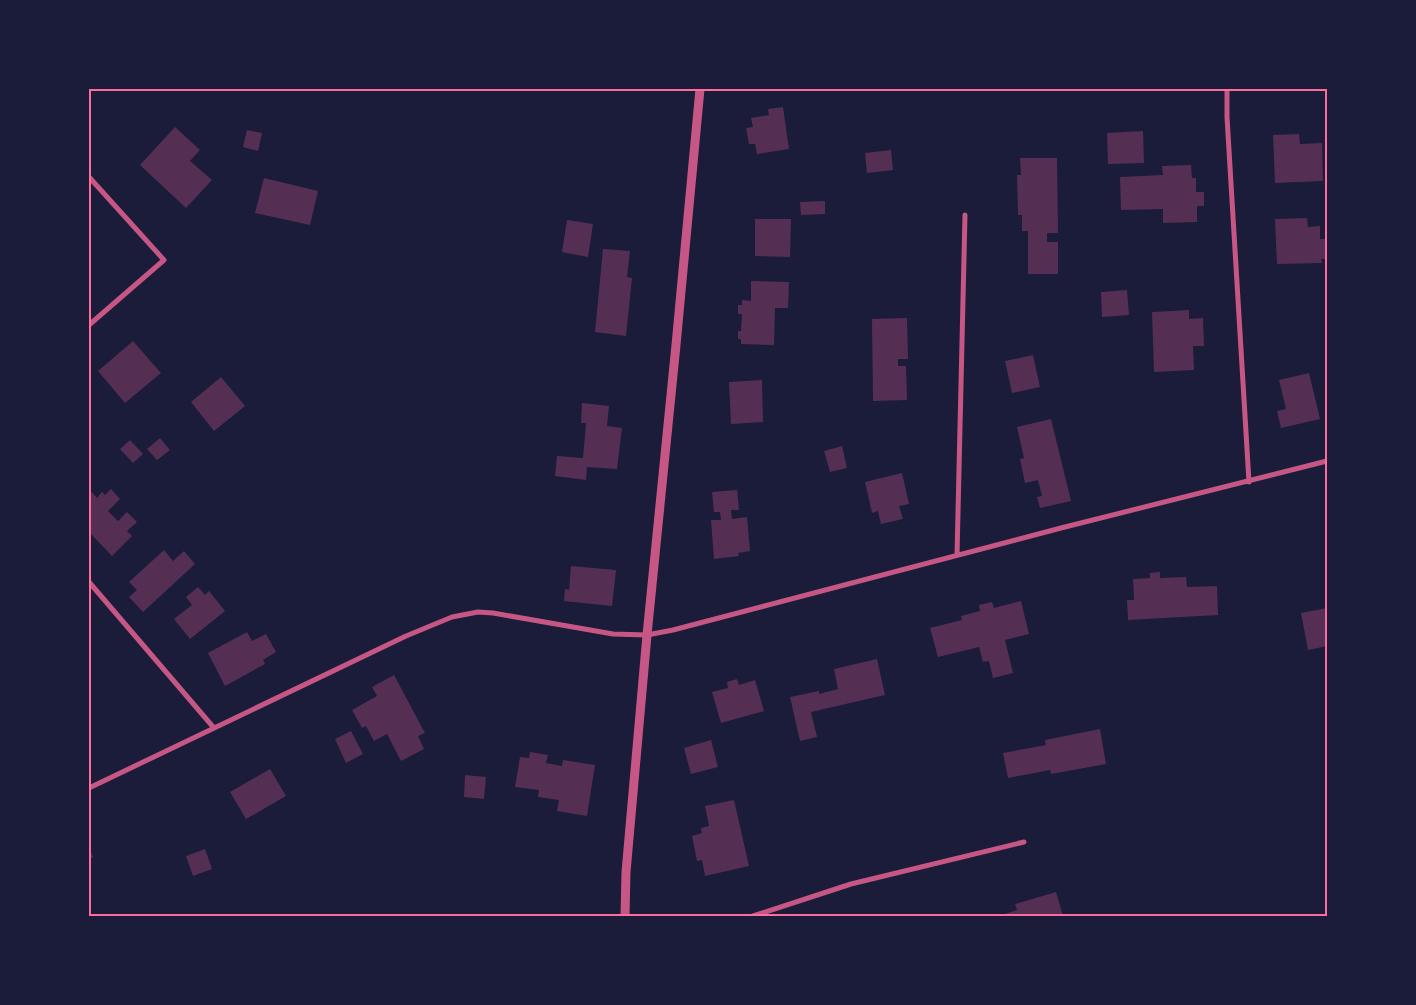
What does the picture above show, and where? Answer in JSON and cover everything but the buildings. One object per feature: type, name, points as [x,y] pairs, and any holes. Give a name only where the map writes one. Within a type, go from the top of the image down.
[{"type":"street","points":[[626,916],[626,872],[647,635],[700,89]]},
{"type":"street","points":[[1227,89],[1227,117],[1249,482]]},
{"type":"street","points":[[89,177],[164,260],[89,324]]},
{"type":"street","points":[[957,555],[965,215]]},
{"type":"street","points":[[89,788],[406,636],[452,617],[466,614],[493,613],[613,634],[647,635],[674,630],[1070,525],[1249,482],[1327,461]]},
{"type":"street","points":[[89,582],[214,728]]},
{"type":"street","points":[[753,916],[850,884],[1024,842]]}]
